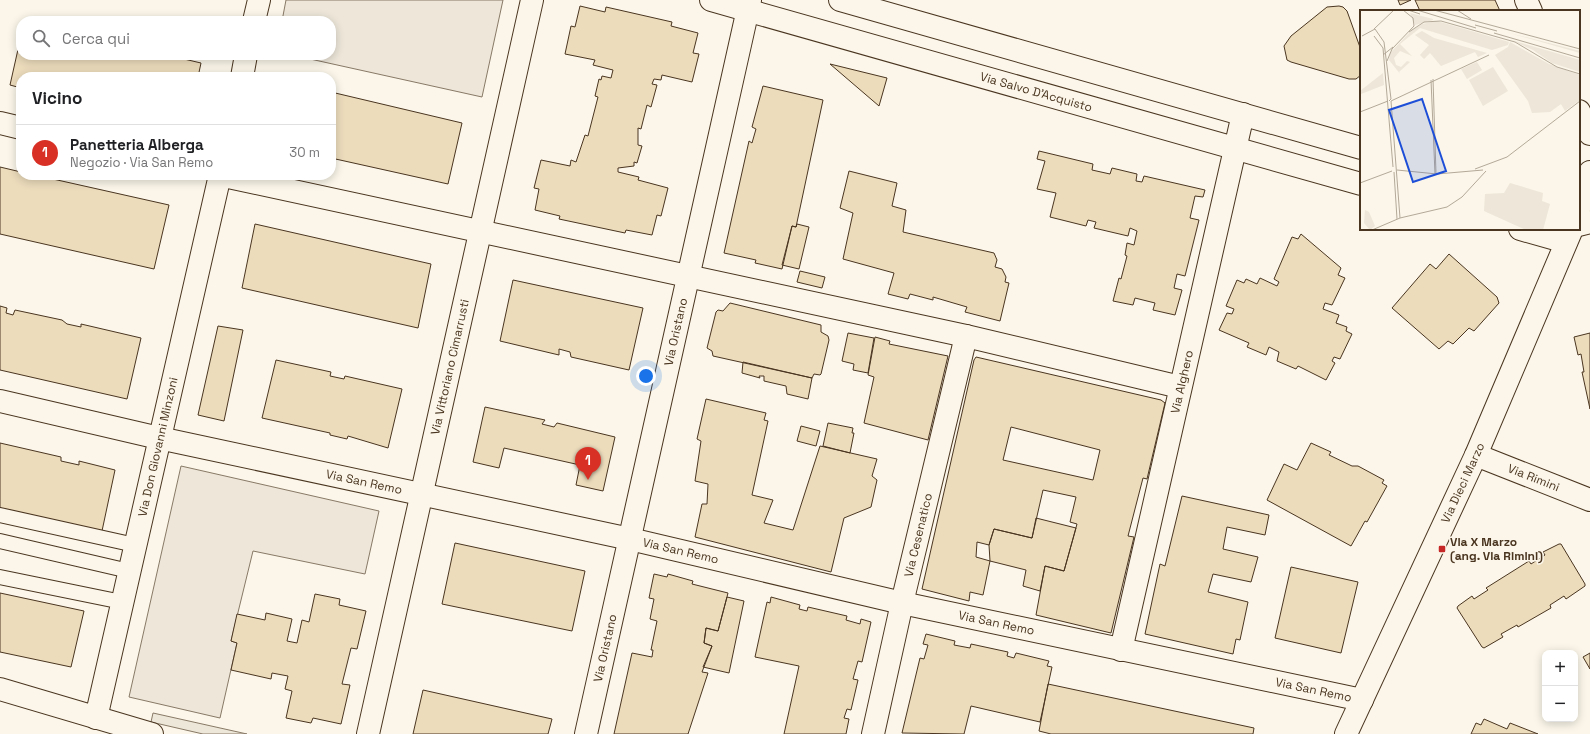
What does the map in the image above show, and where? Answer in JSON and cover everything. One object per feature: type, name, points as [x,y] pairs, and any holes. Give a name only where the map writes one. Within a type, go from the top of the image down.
[{"type":"street","points":[[255,16],[259,0]]},
{"type":"street","name":"Via Vittoriano Cimarrusti","points":[[368,734],[532,0]]},
{"type":"street","name":"Via Salvo D'Acquisto","points":[[711,0],[748,5],[1360,184]]},
{"type":"street","points":[[840,0],[1360,148]]},
{"type":"street","points":[[1526,0],[1531,10]]},
{"type":"street","name":"Via Oristano","points":[[586,734],[748,5]]},
{"type":"street","points":[[243,72],[245,60]]},
{"type":"street","points":[[1580,113],[1590,134]]},
{"type":"street","name":"Via Alghero","points":[[1121,650],[1234,148],[1243,114]]},
{"type":"street","points":[[0,123],[16,127]]},
{"type":"street","points":[[1580,206],[1590,172]]},
{"type":"street","name":"Via Don Giovanni Minzoni","points":[[96,718],[219,180]]},
{"type":"street","points":[[244,180],[481,230],[966,336],[1180,387]]},
{"type":"street","points":[[1580,225],[1590,222]]},
{"type":"street","points":[[1527,230],[1569,236]]},
{"type":"street","name":"Via Dieci Marzo","points":[[1346,734],[1476,455],[1569,236]]},
{"type":"street","name":"Via Cesenatico","points":[[873,734],[902,603],[966,336]]},
{"type":"street","name":"Via San Remo","points":[[0,401],[159,438],[422,493],[630,539],[902,603],[1362,700]]},
{"type":"street","name":"Via Rimini","points":[[1476,455],[1590,500]]},
{"type":"street","points":[[0,689],[152,734]]},
{"type":"lane","points":[[0,515],[135,545]]},
{"type":"lane","points":[[0,541],[129,571]]},
{"type":"lane","points":[[0,577],[122,602]]},
{"type":"shaded area","points":[[286,0],[503,0],[482,97],[315,60],[336,60],[336,16],[283,16]]},
{"type":"shaded area","points":[[181,466],[379,511],[365,574],[253,551],[231,641],[237,643],[220,718],[129,697]]},
{"type":"shaded area","points":[[153,713],[247,734],[203,734],[151,722]]},
{"type":"building","points":[[1398,0],[1411,0],[1400,5]]},
{"type":"building","points":[[1415,0],[1495,0],[1500,10],[1420,10]]},
{"type":"building","points":[[580,6],[605,12],[606,7],[672,22],[671,26],[698,33],[693,53],[699,54],[692,82],[662,75],[661,80],[654,79],[652,84],[657,85],[651,107],[647,105],[641,129],[638,128],[638,145],[642,146],[637,163],[634,162],[634,166],[618,168],[618,172],[639,177],[638,180],[668,188],[661,216],[657,215],[652,235],[626,230],[625,233],[559,219],[560,216],[535,210],[539,189],[534,188],[541,160],[570,166],[571,160],[576,162],[585,135],[588,136],[598,97],[595,96],[599,79],[601,80],[602,76],[611,78],[613,70],[593,65],[595,60],[565,54],[571,26],[575,27]]},
{"type":"building","points":[[1339,6],[1343,7],[1347,11],[1360,47],[1360,76],[1356,79],[1349,79],[1287,60],[1284,46],[1291,36],[1327,7]]},
{"type":"building","points":[[16,58],[16,60],[188,60],[201,63],[199,72],[16,72],[16,87],[10,85]]},
{"type":"building","points":[[830,64],[887,78],[879,106]]},
{"type":"building","points":[[763,86],[823,100],[796,227],[792,226],[782,269],[755,263],[756,260],[724,253],[749,141],[752,143],[756,129],[752,127]]},
{"type":"building","points":[[336,93],[462,123],[448,184],[336,159]]},
{"type":"building","points":[[1039,151],[1093,164],[1092,170],[1110,174],[1112,168],[1137,174],[1136,181],[1142,182],[1144,176],[1205,190],[1203,197],[1195,196],[1190,218],[1199,220],[1185,276],[1177,274],[1174,288],[1182,290],[1175,315],[1153,310],[1155,303],[1135,298],[1133,305],[1113,301],[1127,256],[1125,255],[1127,243],[1134,245],[1137,231],[1130,228],[1128,236],[1094,228],[1096,222],[1088,220],[1086,226],[1050,217],[1056,193],[1037,189],[1045,161],[1037,159]]},
{"type":"building","points":[[0,167],[16,171],[16,180],[57,180],[169,205],[154,269],[0,234]]},
{"type":"building","points":[[849,171],[897,183],[892,206],[906,210],[903,232],[994,253],[997,260],[995,267],[1002,269],[1006,277],[1005,282],[1009,283],[1000,321],[965,312],[967,307],[933,297],[933,300],[910,294],[908,299],[888,294],[894,273],[843,259],[853,213],[840,208]]},
{"type":"building","points":[[255,224],[431,264],[418,328],[242,288]]},
{"type":"building","points":[[797,224],[809,227],[799,269],[782,265],[792,226],[796,227]]},
{"type":"building","points":[[1301,234],[1341,268],[1338,275],[1345,278],[1332,305],[1325,303],[1323,309],[1339,315],[1336,323],[1347,327],[1346,331],[1352,334],[1340,359],[1334,357],[1332,361],[1335,363],[1326,380],[1298,366],[1296,369],[1277,361],[1279,352],[1269,347],[1266,355],[1247,347],[1249,343],[1219,330],[1227,313],[1232,314],[1234,309],[1226,306],[1237,280],[1244,283],[1246,279],[1257,284],[1260,278],[1277,286],[1279,282],[1274,279],[1292,237],[1298,239]]},
{"type":"building","points":[[1449,254],[1497,297],[1499,303],[1474,331],[1469,328],[1453,344],[1448,341],[1439,349],[1392,308],[1430,264],[1436,269]]},
{"type":"building","points":[[800,271],[825,277],[822,288],[797,282]]},
{"type":"building","points":[[513,280],[643,308],[629,370],[571,357],[570,352],[559,349],[559,355],[500,341]]},
{"type":"building","points":[[730,303],[821,325],[821,332],[828,336],[829,340],[821,374],[814,374],[812,378],[713,356],[712,351],[707,348],[716,312],[718,310],[723,311]]},
{"type":"building","points":[[0,306],[7,308],[6,313],[13,315],[15,310],[62,320],[67,324],[81,327],[81,324],[141,338],[127,399],[0,370]]},
{"type":"building","points":[[218,326],[243,330],[224,421],[198,415]]},
{"type":"building","points":[[848,333],[874,338],[868,373],[853,370],[854,364],[842,361]]},
{"type":"building","points":[[1590,333],[1590,409],[1582,372],[1584,372],[1581,354],[1578,355],[1574,337]]},
{"type":"building","points":[[875,337],[890,341],[889,344],[948,356],[928,440],[864,423],[874,377],[868,375]]},
{"type":"building","points":[[976,357],[1161,400],[1165,403],[1147,479],[1143,478],[1128,536],[1134,537],[1111,633],[1036,615],[1045,566],[1064,571],[1077,524],[1070,522],[1076,497],[1043,490],[1032,538],[994,529],[989,545],[977,542],[976,557],[990,561],[983,595],[970,592],[969,601],[922,589],[974,360]],"holes":[[[1011,427],[1100,450],[1093,480],[1003,460]]]},
{"type":"building","points":[[276,360],[331,372],[330,376],[344,379],[345,376],[402,389],[388,448],[348,436],[347,439],[330,435],[330,433],[262,418]]},
{"type":"building","points":[[743,362],[812,378],[808,399],[787,394],[786,386],[764,381],[764,376],[759,376],[760,378],[742,373]]},
{"type":"building","points":[[706,399],[766,413],[764,420],[768,421],[752,495],[773,500],[764,523],[793,530],[820,446],[877,459],[872,476],[877,480],[871,507],[844,518],[831,572],[695,537],[702,504],[707,504],[708,484],[695,481],[701,441],[697,439]]},
{"type":"building","points":[[485,407],[545,420],[542,424],[554,427],[557,423],[615,437],[603,491],[576,485],[580,465],[504,448],[499,468],[473,462]]},
{"type":"building","points":[[828,423],[853,428],[852,433],[854,433],[850,453],[823,446]]},
{"type":"building","points":[[801,426],[820,431],[816,446],[797,441]]},
{"type":"building","points":[[0,443],[61,457],[61,461],[79,465],[79,461],[115,470],[102,531],[0,508]]},
{"type":"building","points":[[1311,443],[1331,452],[1329,455],[1352,466],[1358,466],[1384,480],[1382,483],[1387,486],[1367,522],[1365,521],[1351,546],[1267,500],[1284,464],[1297,470]]},
{"type":"building","points":[[1182,496],[1269,515],[1265,535],[1227,527],[1223,549],[1258,557],[1251,582],[1213,574],[1208,592],[1248,602],[1240,640],[1236,639],[1233,654],[1145,634],[1160,564],[1165,566]]},
{"type":"building","points":[[1036,518],[1076,528],[1064,571],[1045,566],[1040,591],[1023,586],[1026,570],[990,561],[989,545],[994,529],[1032,538]]},
{"type":"building","points":[[455,543],[585,571],[572,631],[442,604]]},
{"type":"building","points":[[1561,544],[1585,586],[1566,599],[1564,596],[1550,605],[1551,608],[1518,627],[1517,625],[1501,634],[1503,637],[1484,648],[1482,647],[1457,608],[1458,606],[1472,596],[1474,599],[1488,590],[1486,588],[1529,561],[1531,564],[1545,555],[1543,552]]},
{"type":"building","points":[[1291,567],[1358,582],[1341,653],[1275,638]]},
{"type":"building","points":[[654,574],[667,577],[668,574],[693,581],[692,584],[728,593],[718,631],[706,628],[704,643],[712,646],[702,672],[708,673],[688,734],[614,734],[632,653],[652,657],[653,650],[651,650],[657,621],[650,619],[654,599],[649,598]]},
{"type":"building","points":[[0,593],[84,611],[71,667],[0,652]]},
{"type":"building","points":[[315,594],[340,599],[339,605],[366,611],[357,649],[351,648],[342,684],[350,685],[341,724],[313,718],[311,723],[286,718],[292,691],[285,689],[288,676],[272,673],[271,679],[231,670],[237,643],[231,641],[237,614],[265,620],[266,613],[292,619],[287,641],[297,643],[302,620],[309,622]]},
{"type":"building","points":[[727,597],[744,601],[729,673],[703,667],[712,646],[704,643],[706,628],[718,631]]},
{"type":"building","points":[[771,597],[800,605],[799,609],[807,611],[808,607],[847,616],[846,620],[860,624],[861,619],[871,622],[862,662],[858,661],[853,679],[858,680],[851,710],[847,709],[844,718],[849,719],[846,734],[784,734],[799,666],[755,657],[767,602],[770,603]]},
{"type":"building","points":[[926,634],[955,641],[954,645],[970,648],[971,644],[1008,652],[1007,656],[1014,658],[1016,653],[1049,661],[1047,666],[1052,667],[1040,722],[971,706],[964,734],[902,733],[920,658],[924,659],[928,645],[923,644]]},
{"type":"building","points":[[1590,653],[1590,669],[1583,657]]},
{"type":"building","points":[[1048,684],[1254,728],[1253,734],[1051,734],[1039,731]]},
{"type":"building","points":[[423,690],[552,719],[548,734],[413,734]]},
{"type":"building","points":[[1484,719],[1507,729],[1510,723],[1538,734],[1471,734],[1476,723],[1481,725]]},
{"type":"place","name":"Panetteria Alberga","points":[[588,480]]},
{"type":"place","name":"Via X Marzo (ang. Via Rimini)","points":[[1442,549]]}]
